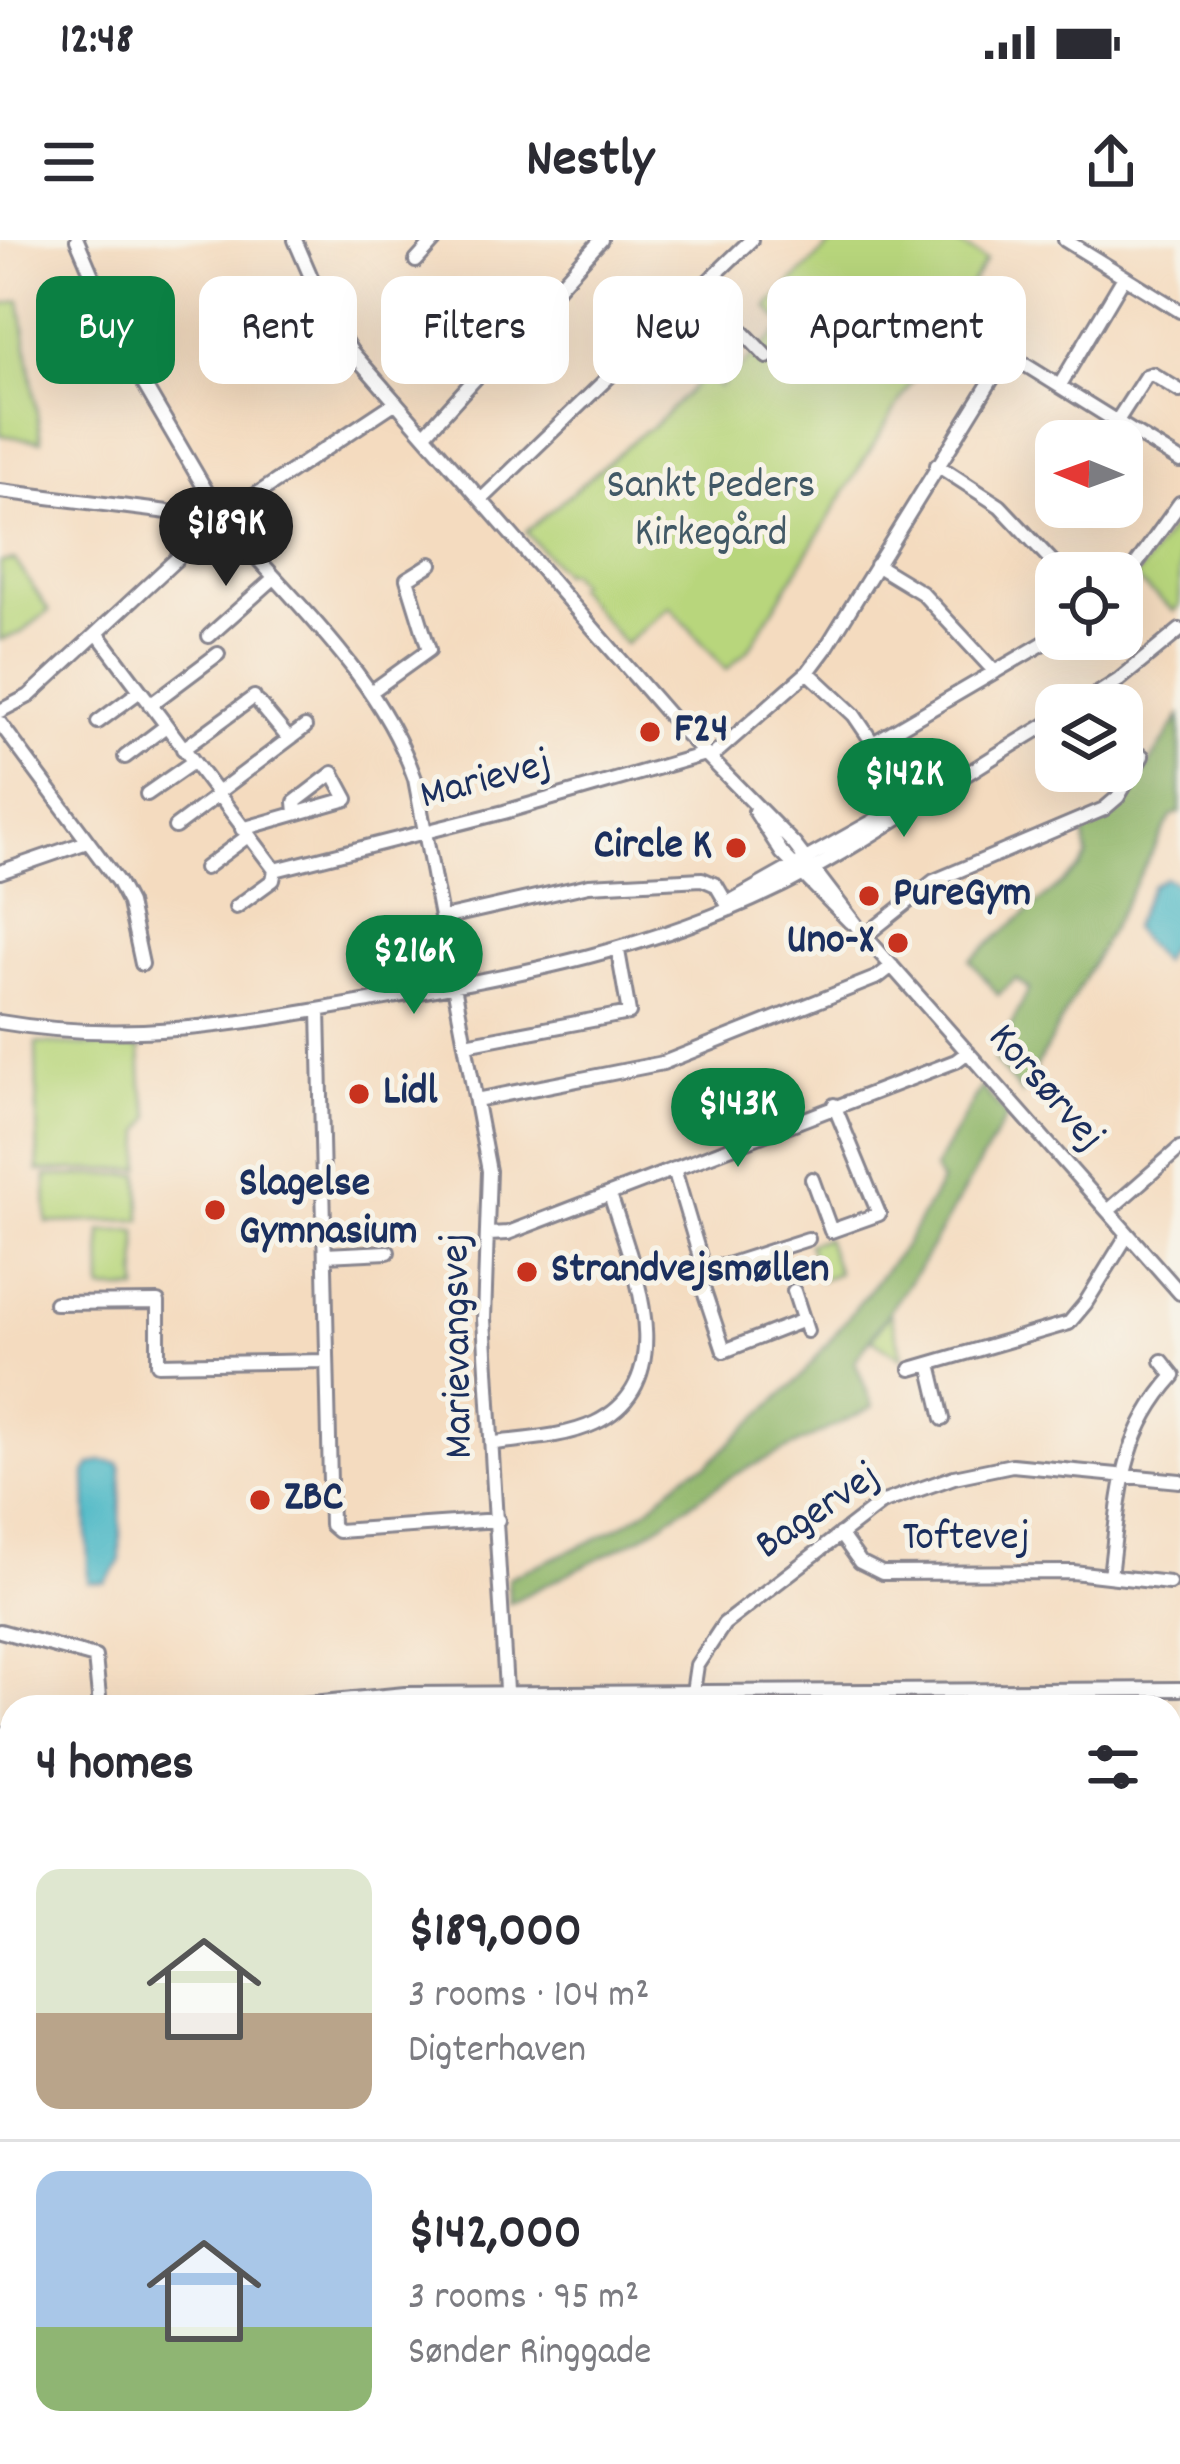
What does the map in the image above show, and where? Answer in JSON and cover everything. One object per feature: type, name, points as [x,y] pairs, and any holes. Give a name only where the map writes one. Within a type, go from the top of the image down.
[{"type":"street","points":[[0,711],[29,696],[97,633],[211,517],[225,505],[236,520],[231,529],[221,532],[211,517],[124,348],[77,240]]},
{"type":"street","name":"Korsørvej","points":[[295,240],[340,336],[1180,1293]]},
{"type":"street","points":[[416,261],[436,240]]},
{"type":"street","points":[[425,434],[602,240]]},
{"type":"street","points":[[714,276],[751,240]]},
{"type":"street","points":[[1065,240],[1180,311]]},
{"type":"street","points":[[1060,385],[1124,277]]},
{"type":"street","points":[[743,332],[767,357]]},
{"type":"street","points":[[1026,364],[1116,420]]},
{"type":"street","points":[[1119,420],[1146,376],[1152,374],[1180,391]]},
{"type":"street","points":[[481,500],[601,384]]},
{"type":"street","points":[[708,756],[808,672],[988,384]]},
{"type":"street","points":[[233,510],[396,402]]},
{"type":"street","points":[[1143,437],[1180,460]]},
{"type":"street","points":[[937,465],[1000,506],[1043,552]]},
{"type":"street","points":[[0,491],[211,517]]},
{"type":"street","points":[[1143,555],[1180,503]]},
{"type":"street","name":"Marievangsvej","points":[[231,529],[372,691],[404,746],[426,831],[489,1172],[484,1319],[507,1692]]},
{"type":"street","points":[[372,691],[429,650],[406,580],[431,564]]},
{"type":"street","points":[[876,565],[922,593],[995,672]]},
{"type":"street","points":[[209,636],[274,578]]},
{"type":"street","points":[[1111,684],[1180,630]]},
{"type":"street","points":[[97,633],[279,871],[236,908]]},
{"type":"street","points":[[808,672],[854,716],[873,743],[1035,648]]},
{"type":"street","points":[[150,705],[218,654]]},
{"type":"street","points":[[98,722],[140,691]]},
{"type":"street","points":[[183,749],[257,700],[290,739]]},
{"type":"street","points":[[0,722],[129,903],[142,964]]},
{"type":"street","points":[[125,757],[166,726]]},
{"type":"street","points":[[176,826],[305,727]]},
{"type":"street","points":[[725,909],[1035,731]]},
{"type":"street","name":"Marievej","points":[[279,871],[708,756]]},
{"type":"street","points":[[147,794],[193,761]]},
{"type":"street","points":[[0,1022],[79,1032],[227,1026],[455,986],[618,951],[748,900],[968,770]]},
{"type":"street","points":[[862,933],[934,881],[1104,809],[1121,792]]},
{"type":"street","points":[[205,868],[245,832],[296,813]]},
{"type":"street","points":[[0,872],[87,842]]},
{"type":"street","points":[[443,918],[589,885],[702,879],[716,885],[725,909]]},
{"type":"street","points":[[466,1044],[629,1013],[618,951]]},
{"type":"street","points":[[476,1100],[663,1064],[878,976],[892,966]]},
{"type":"street","points":[[319,1010],[333,1528],[498,1520]]},
{"type":"street","points":[[489,1234],[508,1233],[956,1061],[968,1052]]},
{"type":"street","points":[[812,1179],[831,1231],[879,1214],[834,1105]]},
{"type":"street","points":[[1108,1211],[1180,1148]]},
{"type":"street","points":[[674,1169],[703,1268],[699,1276],[724,1351],[805,1325],[794,1291]]},
{"type":"street","points":[[494,1443],[598,1422],[622,1403],[638,1380],[646,1340],[642,1310],[610,1194]]},
{"type":"street","points":[[911,1369],[1069,1322],[1128,1234]]},
{"type":"street","points":[[703,1268],[724,1266],[808,1239]]},
{"type":"street","points":[[325,1255],[388,1252]]},
{"type":"street","points":[[56,1303],[158,1302],[158,1364],[327,1361]]},
{"type":"street","points":[[1110,1576],[1124,1474],[1141,1418],[1174,1376],[1162,1361]]},
{"type":"street","points":[[930,1364],[943,1419]]},
{"type":"street","name":"Bagervej","points":[[693,1692],[697,1665],[724,1624],[897,1495],[988,1467],[1042,1465],[1180,1481]]},
{"type":"street","name":"Toftevej","points":[[840,1534],[860,1562],[882,1574],[1110,1576],[1168,1583]]},
{"type":"street","points":[[0,1631],[95,1657],[99,1695]]},
{"type":"street","points":[[400,1695],[1180,1689]]},
{"type":"street","points":[[1021,1690],[1021,1695]]},
{"type":"green space","name":"Sankt Peders Kirkegård","points":[[835,240],[952,240],[986,260],[976,276],[798,276]]},
{"type":"green space","points":[[20,300],[41,441],[0,435],[0,305]]},
{"type":"green space","name":"Sankt Peders Kirkegård","points":[[767,342],[767,384],[910,384],[749,649],[726,670],[670,606],[625,644],[575,588],[578,583],[569,573],[563,574],[526,532],[652,428],[696,384],[719,388],[743,384],[743,365]]},
{"type":"green space","points":[[1180,515],[1180,605],[1174,611],[1143,586],[1143,568]]},
{"type":"green space","points":[[15,560],[49,611],[21,633],[0,640],[0,562]]},
{"type":"green space","points":[[1180,716],[1180,813],[1172,815],[1022,1094],[994,1060],[1029,989],[1016,979],[998,995],[970,960],[1079,869],[1087,856],[1082,826],[1121,808],[1131,792],[1143,792],[1143,774]]},
{"type":"green space","points":[[36,1043],[140,1048],[142,1086],[151,1117],[142,1131],[141,1169],[38,1171]]},
{"type":"green space","points":[[981,1087],[1007,1116],[921,1265],[855,1361],[873,1407],[732,1476],[641,1537],[509,1603],[508,1578],[648,1509],[688,1473],[707,1465],[801,1377],[906,1244],[941,1182],[934,1169]]},
{"type":"green space","points":[[140,1174],[141,1220],[47,1223],[46,1176]]},
{"type":"green space","points":[[137,1230],[138,1290],[102,1290],[101,1231]]},
{"type":"green space","points":[[826,1238],[838,1273],[820,1280],[808,1244]]},
{"type":"green space","points":[[890,1313],[903,1359],[872,1339]]},
{"type":"water","points":[[1165,878],[1180,885],[1180,930],[1161,962],[1132,928],[1152,886]]},
{"type":"water","points":[[101,1461],[118,1463],[121,1468],[120,1562],[105,1583],[88,1582],[86,1473]]},
{"type":"place","name":"F24","points":[[650,732]]},
{"type":"place","name":"Circle K","points":[[736,848]]},
{"type":"place","name":"PureGym","points":[[869,896]]},
{"type":"place","name":"Uno-X","points":[[898,943]]},
{"type":"place","name":"Lidl","points":[[359,1094]]},
{"type":"place","name":"Slagelse Gymnasium","points":[[215,1210]]},
{"type":"place","name":"Strandvejsmøllen","points":[[527,1272]]},
{"type":"place","name":"ZBC","points":[[260,1500]]}]
